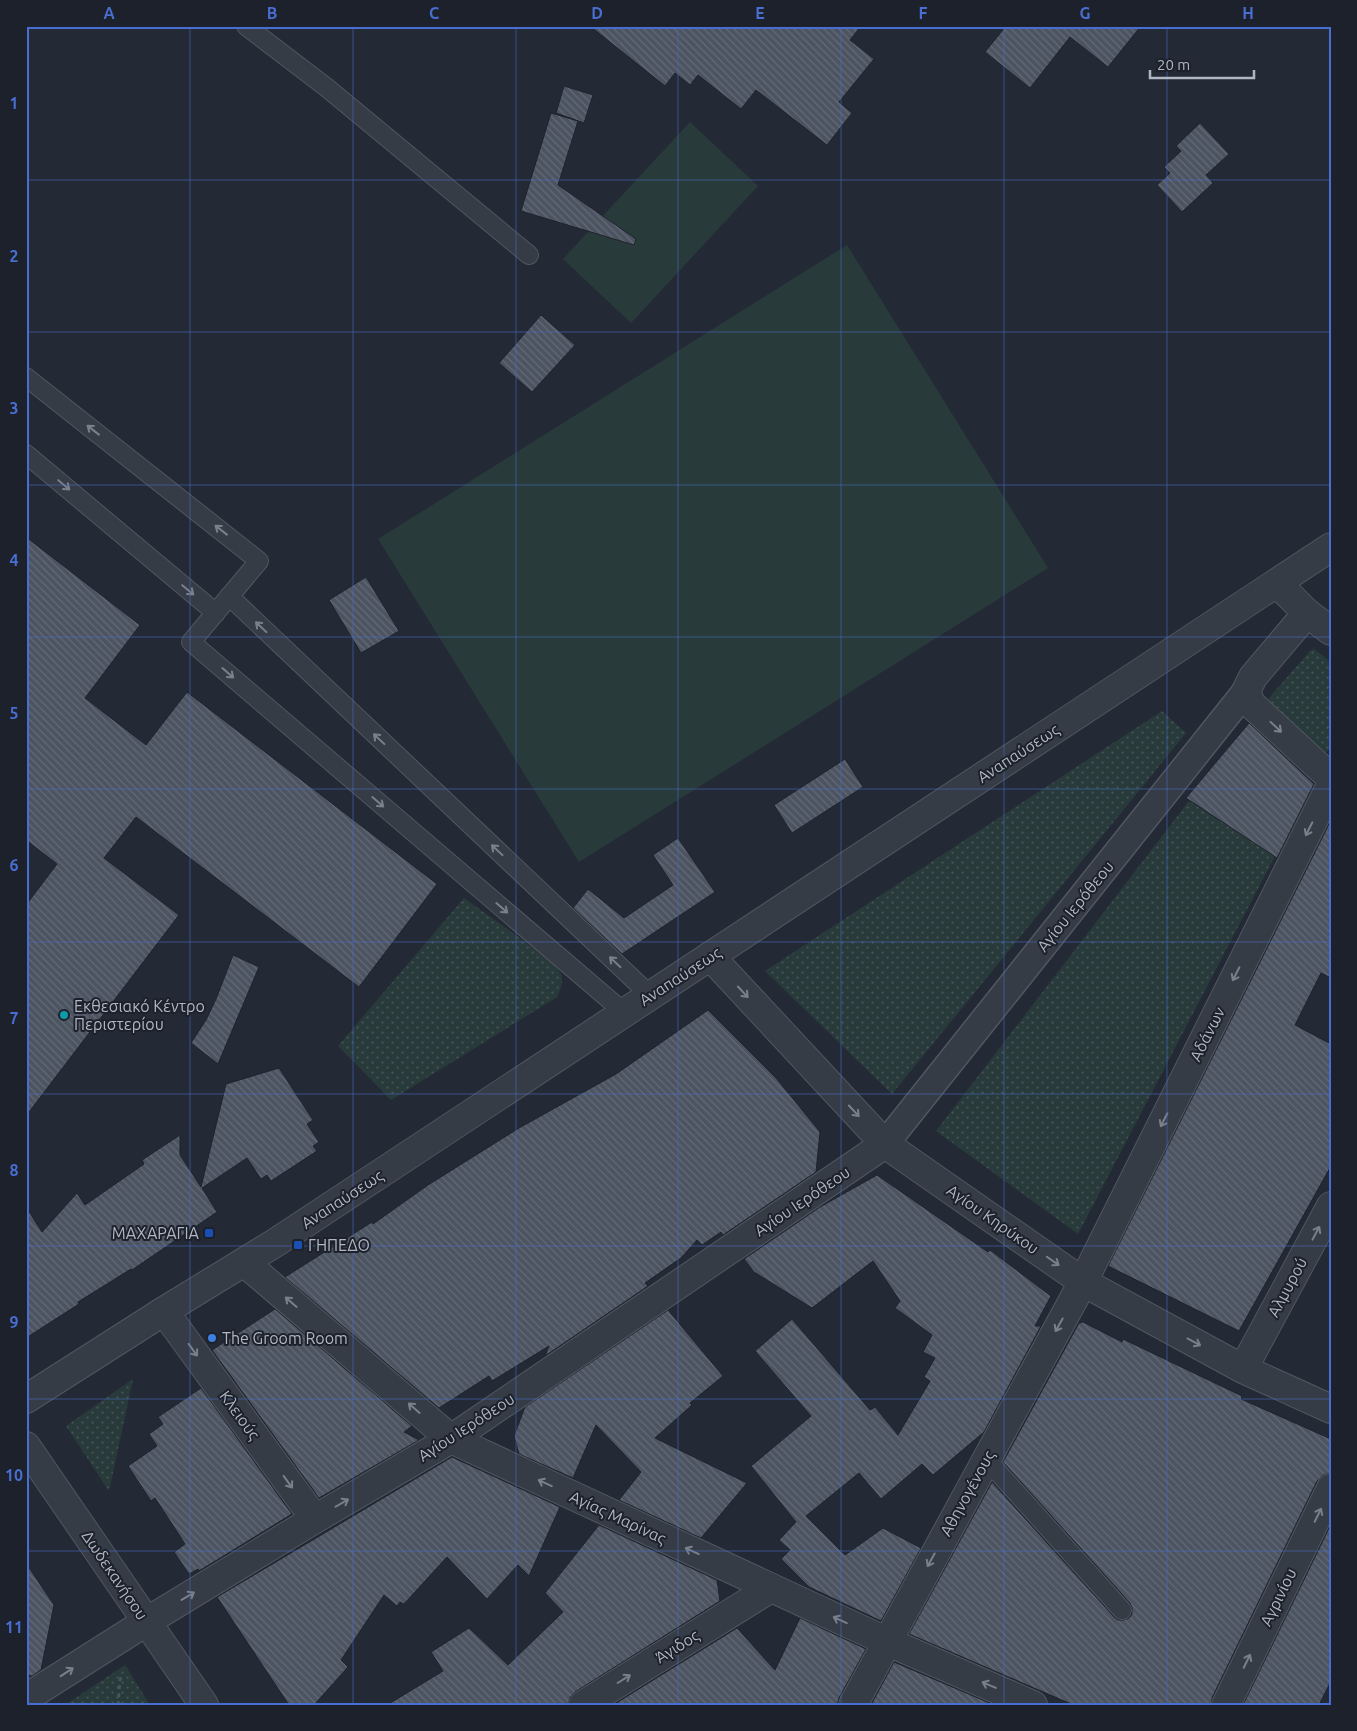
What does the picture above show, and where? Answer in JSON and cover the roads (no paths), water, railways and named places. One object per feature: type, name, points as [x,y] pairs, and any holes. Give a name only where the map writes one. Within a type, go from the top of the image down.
[{"type":"street","name":"Αναπαύσεως","points":[[26,1399],[164,1311],[245,1263],[1331,547]]},
{"type":"street","points":[[1278,583],[1307,612],[1331,631]]},
{"type":"street","name":"Αγίου Ιερόθεου","points":[[26,1698],[315,1519],[451,1440],[885,1144],[1246,691],[1253,677],[1307,612]]},
{"type":"street","points":[[1246,691],[1250,704],[1331,778]]},
{"type":"street","name":"Αδάνων","points":[[1083,1282],[1331,786]]},
{"type":"street","name":"Αγίου Κηρύκου","points":[[710,956],[885,1144],[1083,1282],[1244,1369],[1331,1409]]},
{"type":"street","name":"Αλμυρού","points":[[1244,1369],[1331,1206]]},
{"type":"street","name":"Αγίας Μαρίνας","points":[[245,1263],[451,1440],[886,1641],[1033,1705]]},
{"type":"street","name":"Αθηνογένους","points":[[853,1705],[886,1641],[1083,1282]]},
{"type":"street","name":"Κλειούς","points":[[164,1311],[315,1519]]},
{"type":"street","name":"Δωδεκανήσου","points":[[26,1446],[204,1705]]},
{"type":"street","name":"Αγρινίου","points":[[1226,1705],[1331,1488]]},
{"type":"street","name":"Άγιδος","points":[[583,1705],[770,1588]]},
{"type":"lane","points":[[246,26],[326,88],[529,255]]},
{"type":"lane","points":[[26,377],[259,561],[191,642],[625,1013]]},
{"type":"lane","points":[[26,454],[216,613]]},
{"type":"lane","points":[[229,596],[651,996]]},
{"type":"lane","points":[[986,1458],[1122,1610]]},
{"type":"place","name":"Εκθεσιακό Κέντρο Περιστερίου","points":[[64,1015]]},
{"type":"place","name":"ΜΑΧΑΡΑΓΙΑ","points":[[209,1233]]},
{"type":"place","name":"ΓΗΠΕΔΟ","points":[[298,1245]]},
{"type":"place","name":"The Groom Room","points":[[212,1338]]}]
